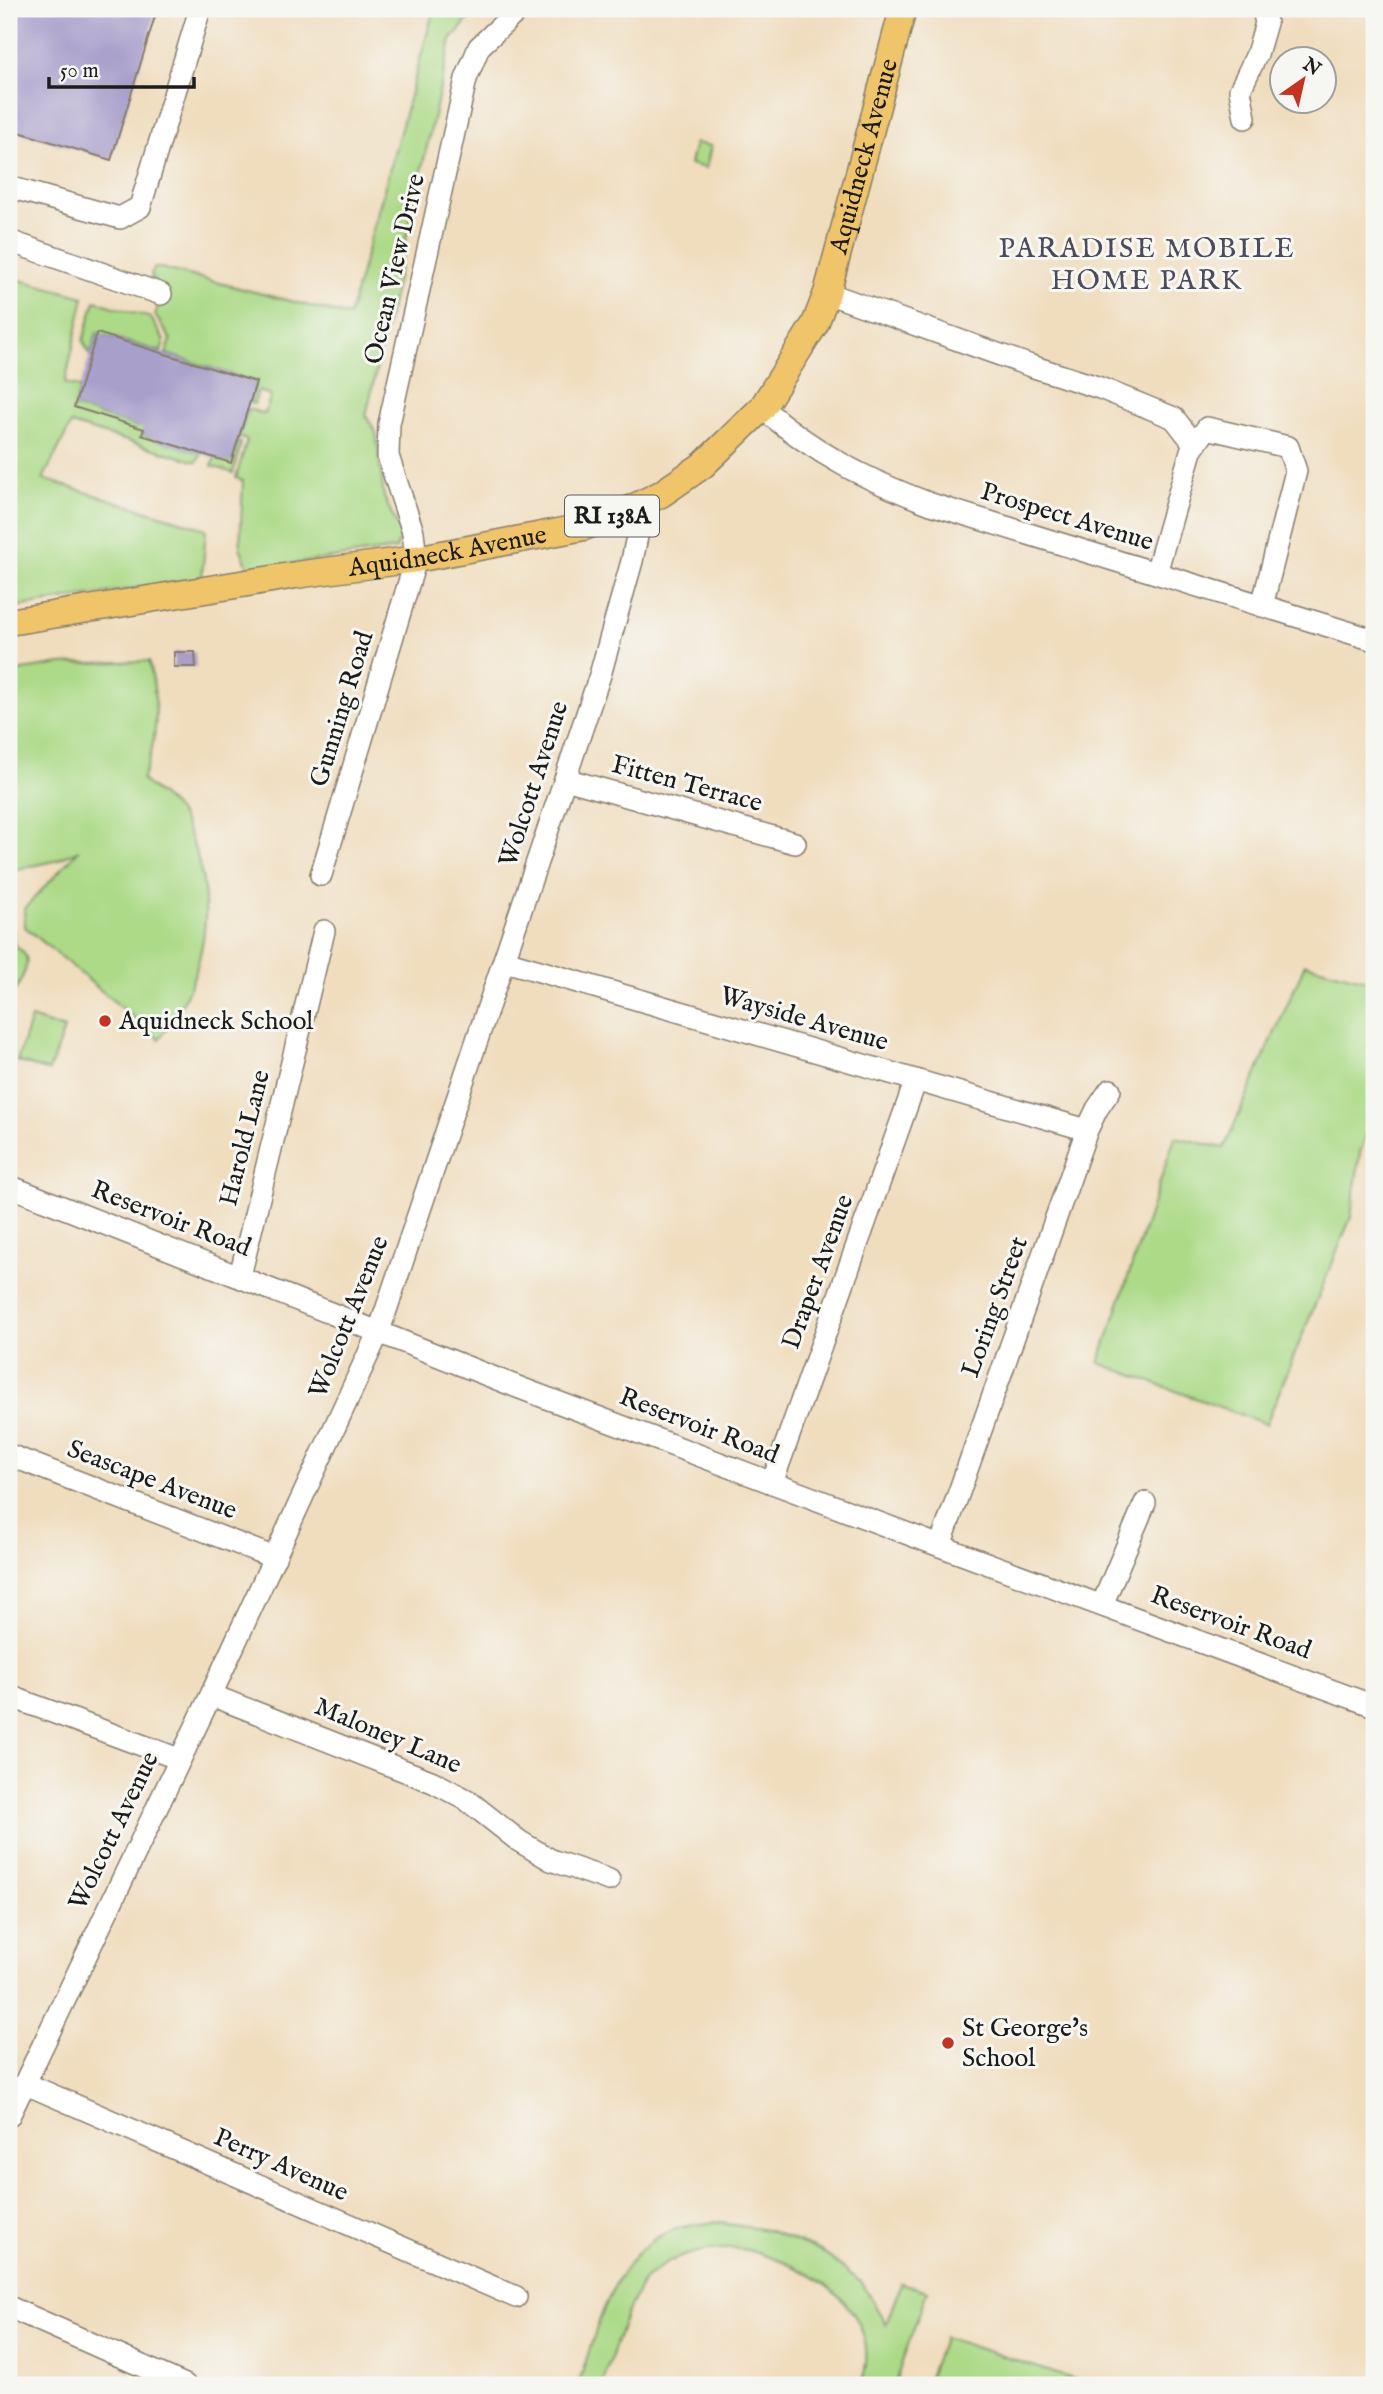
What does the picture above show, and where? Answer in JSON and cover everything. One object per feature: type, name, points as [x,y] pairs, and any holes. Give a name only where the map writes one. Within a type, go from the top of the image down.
[{"type":"main road","name":"Aquidneck Avenue","points":[[9,622],[296,575],[416,559],[584,527],[661,494],[703,465],[762,408],[815,324],[827,293],[903,9]]},
{"type":"street","points":[[9,187],[120,218],[140,207],[200,9]]},
{"type":"street","name":"Ocean View Drive","points":[[416,559],[413,532],[388,456],[389,424],[466,79],[479,47],[519,9]]},
{"type":"street","points":[[1245,118],[1240,90],[1257,54],[1266,23],[1263,9]]},
{"type":"street","points":[[9,241],[161,294]]},
{"type":"street","points":[[827,293],[1125,398],[1174,418],[1195,445]]},
{"type":"street","name":"Prospect Avenue","points":[[762,408],[796,437],[829,459],[931,504],[1374,640]]},
{"type":"street","points":[[1156,573],[1191,451],[1207,428],[1288,447],[1296,471],[1262,606]]},
{"type":"street","name":"Wolcott Avenue","points":[[9,2116],[211,1695],[379,1331],[603,662],[632,561],[645,502]]},
{"type":"street","name":"Gunning Road","points":[[321,875],[416,559]]},
{"type":"street","name":"Fitten Terrace","points":[[565,779],[795,843]]},
{"type":"street","name":"Harold Lane","points":[[240,1276],[324,931]]},
{"type":"street","name":"Wayside Avenue","points":[[505,961],[1087,1130]]},
{"type":"street","name":"Draper Avenue","points":[[772,1483],[916,1080]]},
{"type":"street","name":"Loring Street","points":[[940,1546],[1087,1130],[1110,1090]]},
{"type":"street","name":"Reservoir Road","points":[[9,1186],[520,1388],[940,1546],[1372,1700]]},
{"type":"street","name":"Seascape Avenue","points":[[9,1455],[275,1558]]},
{"type":"street","points":[[1102,1605],[1145,1503]]},
{"type":"street","name":"Maloney Lane","points":[[211,1695],[433,1782],[467,1800],[519,1841],[551,1860],[609,1880]]},
{"type":"street","points":[[9,1696],[179,1759]]},
{"type":"street","name":"Perry Avenue","points":[[24,2083],[516,2297]]},
{"type":"street","points":[[9,2307],[185,2385]]},
{"type":"green space","points":[[434,9],[477,9],[451,40],[366,416],[376,432],[384,497],[401,534],[396,549],[249,570],[240,547],[243,481],[236,478],[247,440],[239,437],[248,409],[265,414],[271,395],[258,391],[254,404],[250,403],[256,382],[166,354],[171,340],[155,315],[160,300],[151,274],[154,268],[161,268],[349,316]]},
{"type":"green space","points":[[695,143],[711,146],[706,168],[690,164]]},
{"type":"green space","points":[[9,277],[84,297],[65,383],[80,388],[74,407],[138,427],[145,425],[143,435],[201,453],[197,462],[71,424],[43,479],[206,529],[202,578],[9,608]]},
{"type":"green space","points":[[95,301],[151,318],[164,341],[161,352],[97,333],[90,355],[83,341]]},
{"type":"green space","points":[[238,442],[241,443],[233,473],[212,466],[215,458],[231,462]]},
{"type":"green space","points":[[149,661],[155,692],[156,721],[152,750],[142,780],[170,803],[183,820],[194,847],[205,897],[202,947],[195,972],[174,1018],[159,1039],[25,927],[24,909],[79,850],[55,861],[9,871],[9,672],[61,664]]},
{"type":"green space","points":[[9,921],[14,945],[24,953],[27,961],[22,978],[9,997]]},
{"type":"green space","points":[[1305,964],[1374,982],[1374,1115],[1360,1153],[1351,1217],[1266,1424],[1099,1363],[1175,1137],[1224,1148]]},
{"type":"green space","points":[[31,1018],[64,1029],[49,1071],[17,1061]]},
{"type":"green space","points":[[714,2222],[767,2230],[821,2251],[862,2283],[886,2324],[901,2283],[927,2291],[894,2385],[861,2385],[866,2361],[865,2340],[846,2304],[830,2289],[793,2266],[749,2250],[729,2249],[705,2250],[682,2256],[651,2274],[629,2309],[602,2385],[578,2385],[609,2297],[634,2257],[651,2242],[671,2231]]},
{"type":"green space","points":[[944,2337],[1091,2385],[926,2385]]},
{"type":"building","points":[[9,9],[143,9],[156,13],[111,160],[9,129]]},
{"type":"building","points":[[97,333],[256,382],[231,463],[142,435],[144,429],[74,407]]},
{"type":"building","points":[[174,652],[195,652],[196,667],[174,667]]},
{"type":"place","name":"Aquidneck School","points":[[105,1021]]},
{"type":"place","name":"St George's School","points":[[948,2043]]},
{"type":"district","name":"PARADISE MOBILE HOME PARK","points":[[1147,265]]}]
